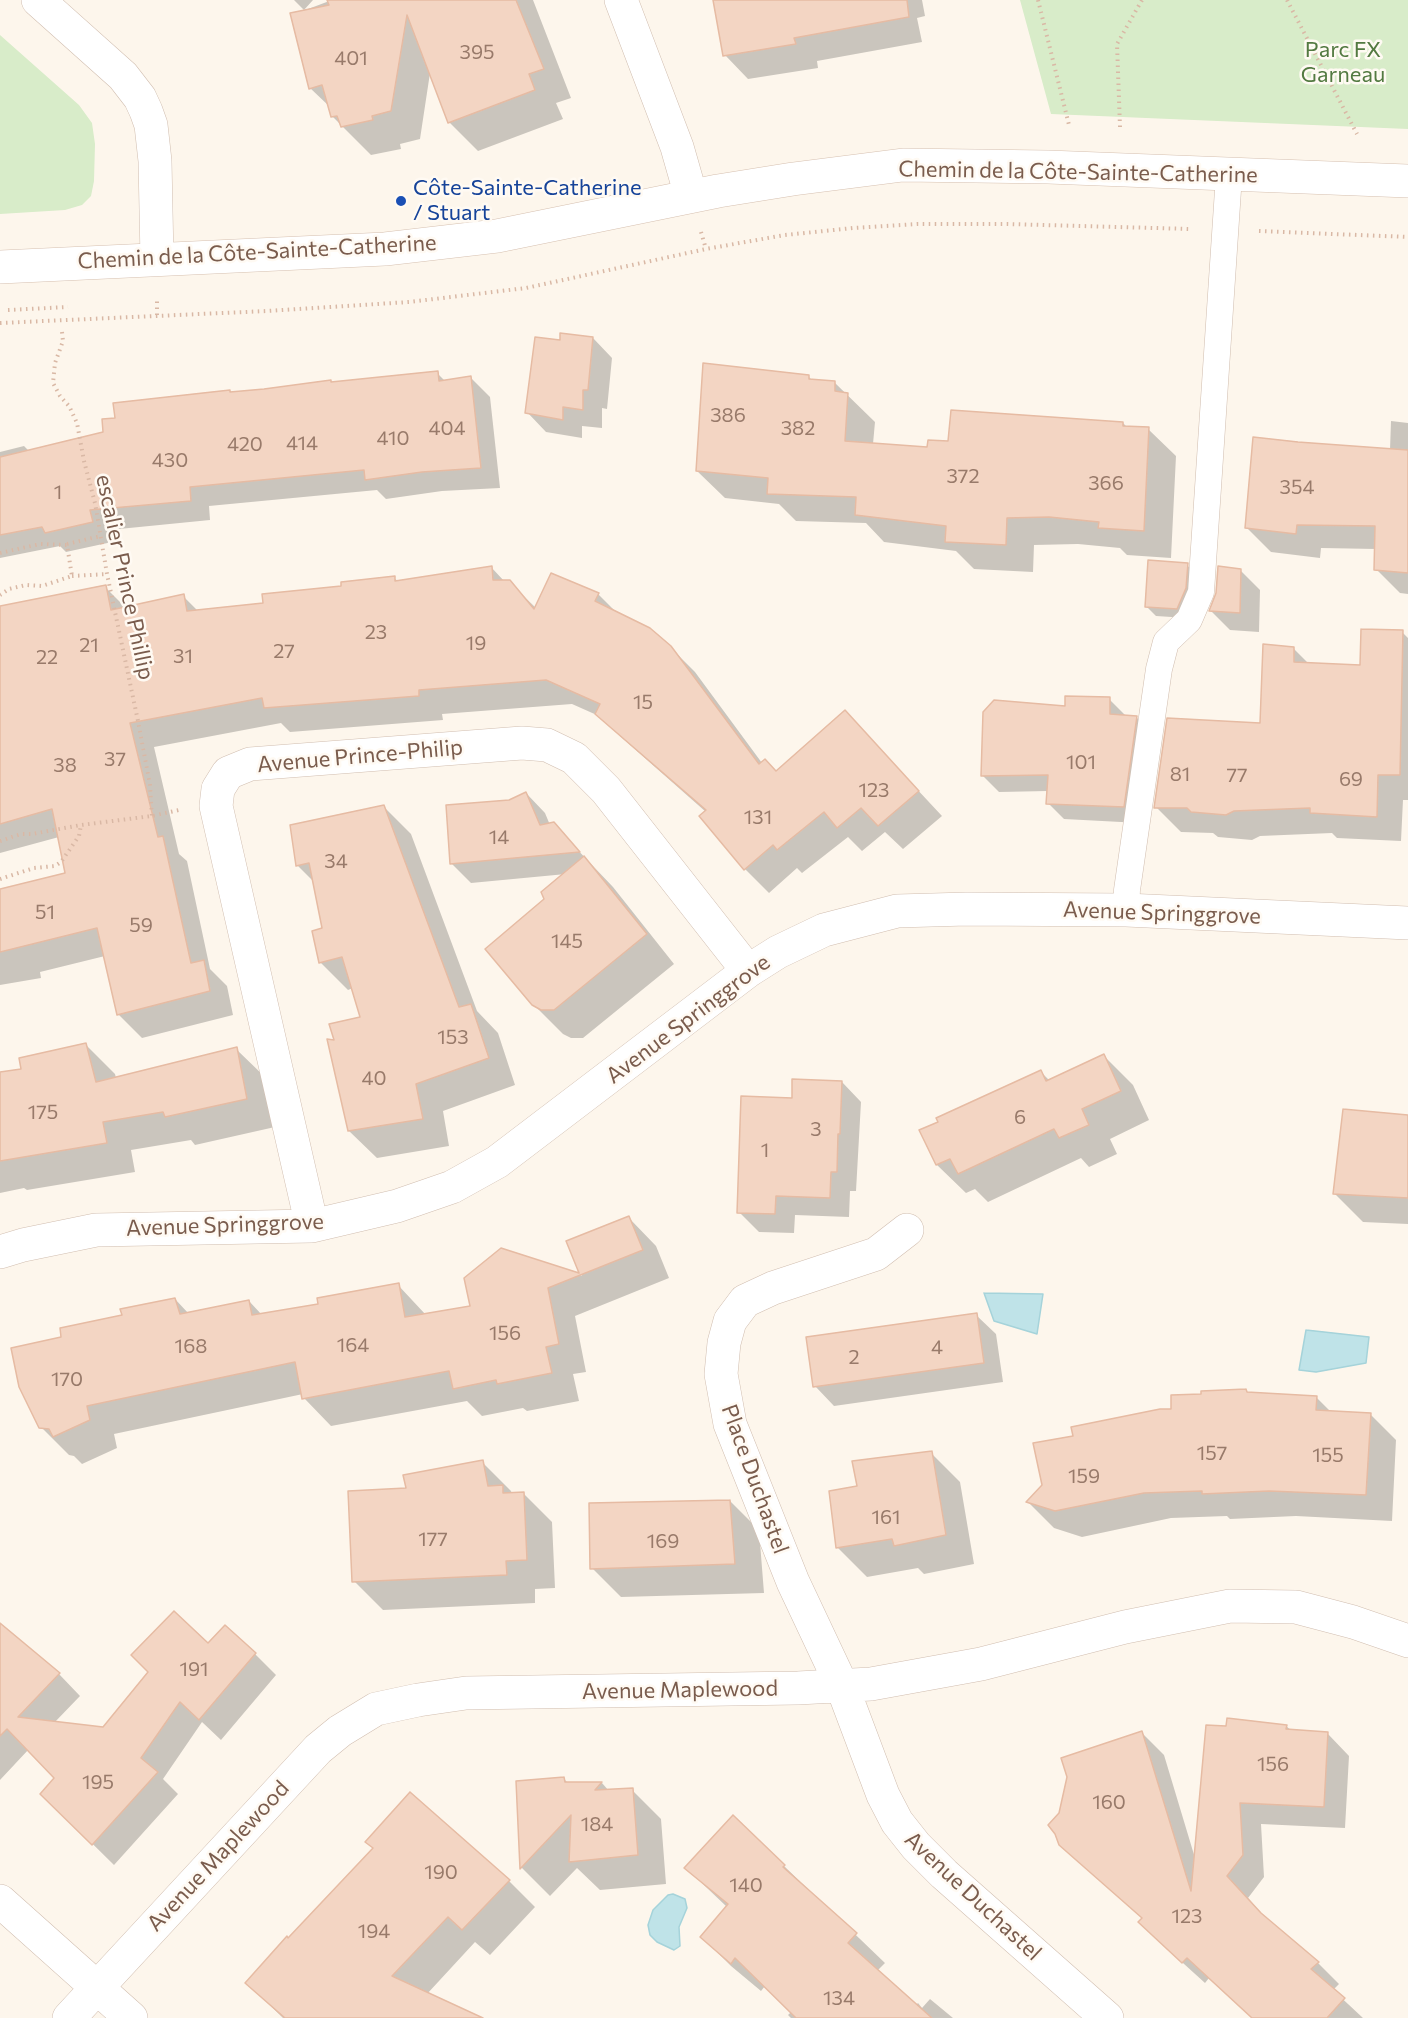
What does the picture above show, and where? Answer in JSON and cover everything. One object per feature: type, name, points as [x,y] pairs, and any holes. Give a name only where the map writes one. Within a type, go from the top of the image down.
[{"type":"street","points":[[38,0],[123,76],[140,98],[146,111],[151,125],[155,161],[157,259]]},
{"type":"street","points":[[621,0],[677,147],[691,196]]},
{"type":"street","name":"Chemin de la Côte-Sainte-Catherine","points":[[0,267],[385,249],[497,236],[691,196],[793,179],[903,165],[1048,167],[1408,181]]},
{"type":"street","name":"Avenue Prince-Philip","points":[[312,1226],[216,806],[218,789],[228,773],[250,764],[522,743],[547,745],[574,758],[606,790],[748,970]]},
{"type":"street","name":"Avenue Springgrove","points":[[0,1252],[96,1230],[312,1226],[397,1206],[452,1187],[497,1162],[748,970],[778,952],[824,930],[897,911],[1126,910],[1408,923]]},
{"type":"street","name":"Place Duchastel","points":[[842,1686],[793,1582],[730,1424],[720,1374],[724,1343],[730,1321],[745,1301],[773,1288],[876,1254],[907,1230]]},
{"type":"street","name":"Avenue Maplewood","points":[[69,2018],[318,1749],[340,1731],[376,1710],[417,1700],[466,1693],[871,1684],[981,1664],[1125,1627],[1230,1606],[1296,1607],[1408,1641]]},
{"type":"street","name":"Avenue Duchastel","points":[[842,1686],[883,1795],[903,1830],[944,1874],[1107,2018]]},
{"type":"street","points":[[0,1901],[131,2018]]},
{"type":"lane","points":[[1126,910],[1159,669],[1166,642],[1189,620],[1201,592],[1229,175]]},
{"type":"path","points":[[1038,0],[1069,126]]},
{"type":"path","points":[[1120,127],[1117,44],[1142,0]]},
{"type":"path","points":[[1287,0],[1357,134]]},
{"type":"path","points":[[0,323],[410,302],[526,288],[705,249],[785,235],[918,224],[1007,224],[1408,237]]},
{"type":"path","name":"Chemin de la Côte-Sainte-Catherine","points":[[8,310],[68,307]]},
{"type":"path","name":"escalier Prince Phillip","points":[[62,332],[63,341],[55,363],[53,383],[69,406],[77,423],[138,721],[150,785],[152,816]]},
{"type":"path","points":[[0,553],[40,544],[67,544],[101,536]]},
{"type":"path","points":[[67,544],[72,576]]},
{"type":"path","points":[[0,595],[26,585],[42,586],[72,576],[107,574]]},
{"type":"path","points":[[0,841],[21,834],[152,816],[173,811]]},
{"type":"path","points":[[0,879],[34,868],[55,866],[61,862],[79,836],[81,825]]},
{"type":"green space","name":"Parc FX Garneau","points":[[1020,0],[1408,0],[1408,129],[1051,114]]},
{"type":"green space","points":[[0,35],[79,105],[92,123],[95,144],[94,181],[91,196],[82,205],[65,210],[0,214]]},
{"type":"water","points":[[984,1293],[1043,1294],[1037,1334],[994,1321]]},
{"type":"water","points":[[1306,1330],[1369,1337],[1366,1363],[1316,1372],[1299,1370]]},
{"type":"water","points":[[673,1894],[685,1899],[687,1908],[679,1927],[680,1946],[674,1950],[657,1942],[650,1935],[648,1925],[653,1910],[668,1895]]},
{"type":"building","points":[[327,0],[516,0],[544,69],[529,74],[535,90],[448,123],[407,15],[391,111],[372,116],[373,120],[341,127],[337,116],[331,117],[322,85],[309,89],[290,13],[329,5]]},
{"type":"building","points":[[713,0],[907,0],[909,17],[794,38],[796,44],[723,56]]},
{"type":"building","points":[[560,333],[593,337],[588,390],[583,390],[583,410],[563,407],[563,420],[525,413],[535,337],[560,340]]},
{"type":"building","points":[[703,363],[809,375],[809,379],[835,381],[835,391],[848,393],[845,441],[927,447],[928,440],[948,441],[951,410],[1123,422],[1123,426],[1149,427],[1144,531],[1098,528],[1099,522],[1049,517],[1007,518],[1006,545],[945,542],[946,526],[855,515],[856,497],[767,494],[768,478],[696,471]]},
{"type":"building","points":[[438,371],[439,381],[471,376],[481,468],[422,472],[365,480],[364,470],[190,487],[191,501],[90,510],[93,522],[45,533],[42,527],[0,535],[0,457],[103,432],[102,419],[115,418],[113,403]]},
{"type":"building","points":[[1253,437],[1408,450],[1408,573],[1374,570],[1375,526],[1297,525],[1296,534],[1245,528]]},
{"type":"building","points":[[1148,560],[1188,563],[1186,588],[1177,609],[1145,607]]},
{"type":"building","points":[[492,566],[493,580],[510,580],[534,609],[551,573],[599,593],[595,601],[650,628],[671,646],[759,764],[765,759],[776,771],[845,710],[919,791],[878,826],[861,808],[837,828],[824,812],[777,850],[773,845],[744,870],[699,816],[706,810],[595,714],[600,704],[546,680],[419,690],[419,696],[264,708],[262,698],[130,723],[158,837],[163,836],[191,963],[204,960],[210,991],[117,1015],[97,928],[0,952],[0,889],[65,873],[52,809],[0,824],[0,606],[106,585],[111,610],[184,594],[187,611],[263,603],[262,594],[341,586],[341,582],[395,576],[395,581]]},
{"type":"building","points":[[1218,566],[1241,569],[1240,613],[1209,611],[1216,593]]},
{"type":"building","points":[[1361,629],[1403,630],[1400,775],[1378,775],[1377,817],[1310,813],[1310,808],[1234,811],[1226,815],[1191,812],[1187,808],[1154,808],[1167,718],[1260,723],[1263,644],[1294,647],[1294,662],[1360,665]]},
{"type":"building","points":[[1065,696],[1110,697],[1110,714],[1137,716],[1124,807],[1046,804],[1048,775],[981,776],[983,712],[994,700],[1065,706]]},
{"type":"building","points":[[526,792],[540,825],[554,822],[580,852],[450,864],[446,805],[509,800]]},
{"type":"building","points":[[384,805],[459,1007],[471,1004],[489,1058],[416,1084],[423,1119],[348,1131],[327,1039],[334,1040],[329,1024],[360,1017],[342,957],[319,963],[312,931],[322,928],[309,863],[296,866],[290,825]]},
{"type":"building","points":[[584,856],[647,934],[554,1010],[541,1010],[532,1005],[485,949],[544,899],[541,892]]},
{"type":"building","points":[[86,1043],[96,1082],[237,1047],[247,1099],[165,1117],[163,1112],[103,1122],[107,1143],[0,1161],[0,1072],[21,1069],[19,1058]]},
{"type":"building","points":[[1104,1054],[1121,1091],[1082,1109],[1089,1125],[1059,1138],[1054,1129],[958,1174],[950,1159],[936,1165],[919,1130],[938,1122],[936,1118],[1041,1070],[1046,1081]]},
{"type":"building","points":[[792,1079],[842,1081],[837,1172],[831,1172],[830,1198],[776,1196],[775,1214],[737,1213],[741,1096],[792,1098]]},
{"type":"building","points":[[1343,1109],[1408,1115],[1408,1198],[1333,1194]]},
{"type":"building","points":[[629,1216],[643,1250],[548,1288],[559,1344],[546,1347],[552,1373],[497,1384],[496,1380],[453,1389],[449,1371],[302,1399],[295,1362],[87,1406],[90,1420],[53,1437],[49,1429],[39,1428],[19,1387],[11,1348],[61,1337],[60,1328],[122,1315],[120,1309],[175,1298],[180,1314],[249,1300],[252,1315],[318,1304],[317,1298],[399,1283],[405,1317],[470,1306],[464,1278],[501,1248],[579,1273],[566,1241]]},
{"type":"building","points":[[977,1313],[984,1363],[813,1387],[806,1337]]},
{"type":"building","points":[[1246,1389],[1247,1392],[1317,1396],[1316,1410],[1371,1413],[1366,1495],[1269,1491],[1202,1494],[1202,1491],[1144,1493],[1055,1511],[1026,1502],[1042,1485],[1033,1443],[1073,1436],[1071,1427],[1160,1409],[1171,1409],[1171,1395]]},
{"type":"building","points":[[932,1451],[946,1535],[894,1546],[892,1539],[836,1548],[829,1491],[857,1486],[852,1461]]},
{"type":"building","points":[[483,1460],[488,1486],[503,1485],[503,1493],[524,1492],[527,1560],[506,1561],[507,1575],[352,1582],[348,1491],[406,1488],[403,1475]]},
{"type":"building","points":[[730,1500],[735,1564],[590,1569],[589,1503]]},
{"type":"building","points":[[174,1611],[208,1643],[225,1625],[256,1653],[199,1720],[180,1702],[141,1758],[158,1772],[92,1845],[40,1794],[54,1778],[7,1729],[0,1736],[0,1623],[60,1673],[18,1717],[103,1727],[148,1672],[131,1655]]},
{"type":"building","points":[[1227,1718],[1287,1725],[1286,1729],[1328,1732],[1324,1807],[1240,1803],[1243,1855],[1227,1876],[1261,1913],[1319,1962],[1311,1969],[1345,1998],[1327,2018],[1252,2018],[1187,1958],[1182,1963],[1138,1922],[1142,1918],[1059,1845],[1048,1825],[1059,1813],[1067,1777],[1061,1758],[1142,1731],[1191,1891],[1206,1725],[1226,1726]]},
{"type":"building","points":[[564,1777],[565,1782],[602,1782],[595,1790],[633,1788],[638,1855],[569,1862],[571,1815],[520,1869],[516,1781]]},
{"type":"building","points":[[410,1792],[510,1880],[462,1930],[448,1917],[392,1976],[483,2018],[285,2018],[245,1983],[287,1936],[288,1938],[373,1848],[365,1842]]},
{"type":"building","points":[[733,1815],[785,1865],[783,1867],[857,1933],[848,1943],[932,2018],[796,2018],[735,1958],[731,1964],[700,1937],[728,1904],[684,1868]]},
{"type":"place","name":"Côte-Sainte-Catherine / Stuart","points":[[401,201]]}]
